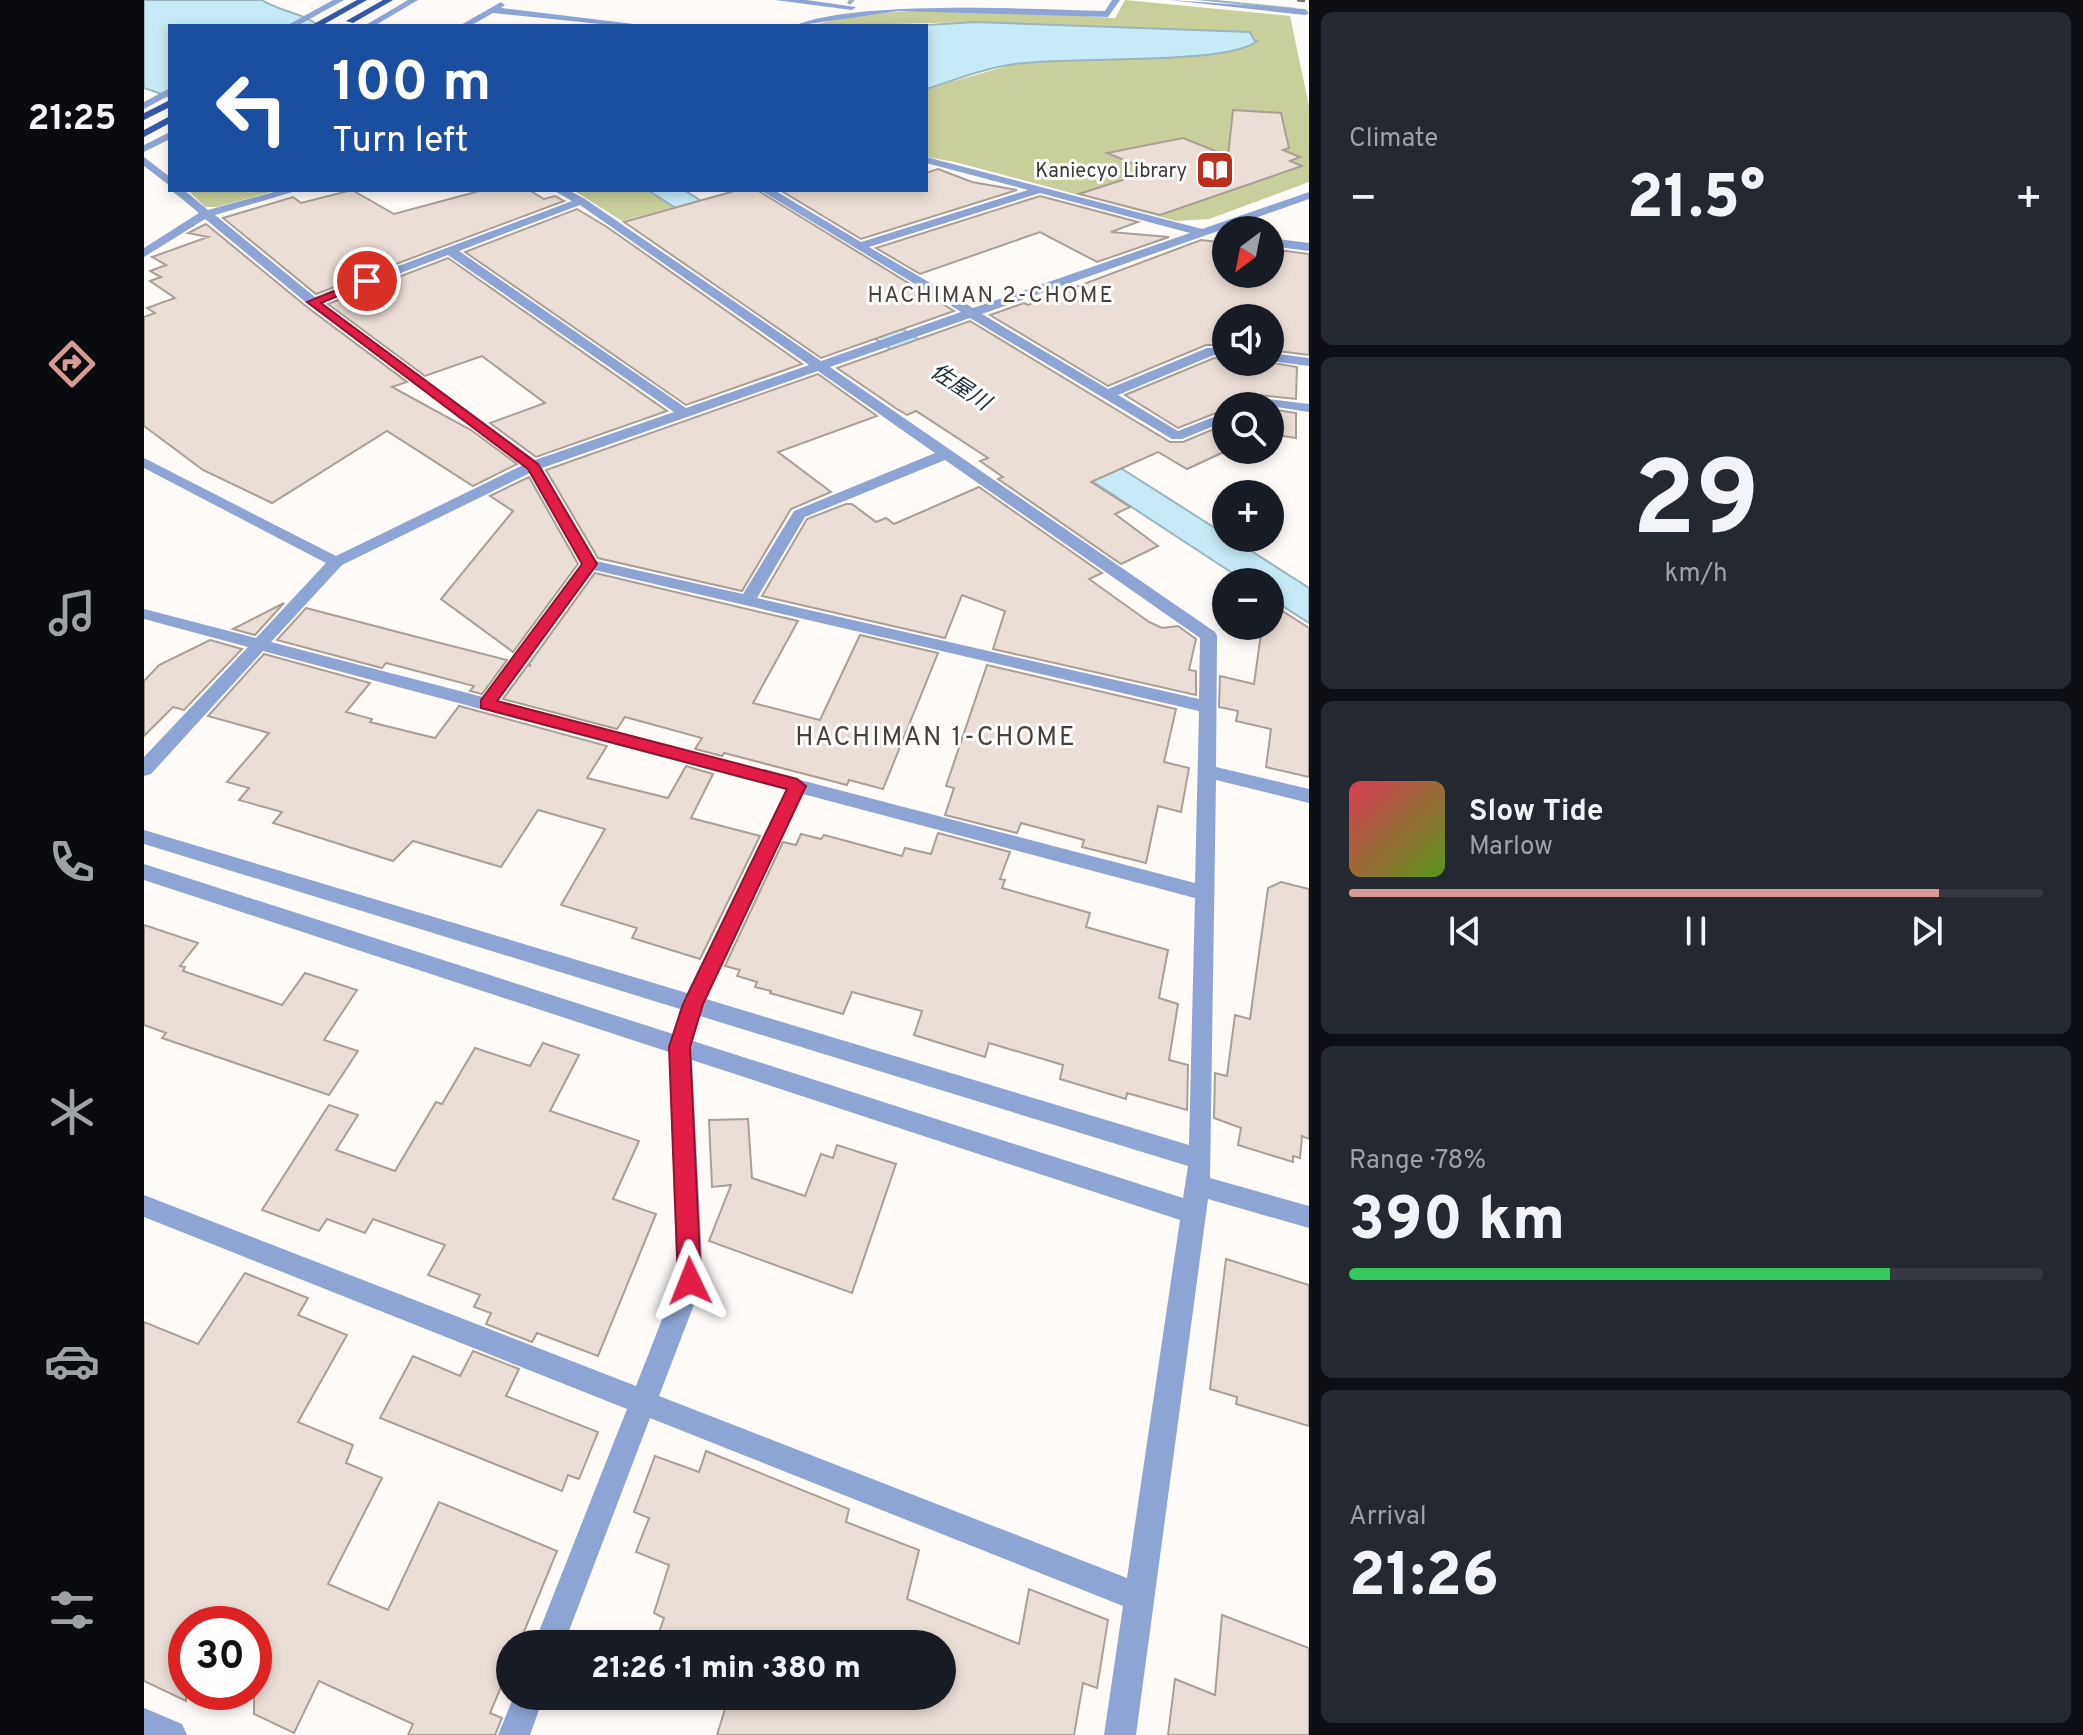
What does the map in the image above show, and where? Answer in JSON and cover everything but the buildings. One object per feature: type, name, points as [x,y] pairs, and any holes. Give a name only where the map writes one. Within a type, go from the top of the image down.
[{"type":"main road","points":[[318,24],[363,0]]},
{"type":"main road","points":[[345,24],[389,0]]},
{"type":"main road","points":[[144,117],[168,104]]},
{"type":"main road","points":[[144,134],[168,121]]},
{"type":"street","points":[[294,24],[340,0]]},
{"type":"street","points":[[372,24],[414,0]]},
{"type":"street","points":[[467,24],[510,0]]},
{"type":"street","points":[[779,0],[841,3],[872,9]]},
{"type":"street","points":[[807,24],[872,9],[956,7],[1108,14],[1116,0]]},
{"type":"street","points":[[1173,0],[1305,12]]},
{"type":"street","points":[[1300,0],[1309,29]]},
{"type":"street","points":[[492,10],[627,24]]},
{"type":"street","points":[[144,106],[168,92]]},
{"type":"street","points":[[144,149],[168,136]]},
{"type":"street","points":[[144,160],[168,181]]},
{"type":"street","points":[[928,161],[1212,234]]},
{"type":"street","points":[[859,246],[1040,189]]},
{"type":"street","points":[[179,192],[313,302],[533,466],[590,564],[1208,707]]},
{"type":"street","points":[[144,253],[204,215],[286,192]]},
{"type":"street","points":[[563,192],[581,201],[1209,636],[1201,1159],[1120,1735]]},
{"type":"street","points":[[769,192],[1177,436],[1212,422]]},
{"type":"street","points":[[144,769],[336,562],[533,466],[1309,195]]},
{"type":"street","points":[[313,302],[581,201]]},
{"type":"street","points":[[1284,244],[1309,247]]},
{"type":"street","points":[[449,250],[684,413]]},
{"type":"street","points":[[1107,394],[1212,351]]},
{"type":"street","points":[[1284,359],[1309,362]]},
{"type":"street","points":[[1284,405],[1309,408]]},
{"type":"street","points":[[747,601],[799,514],[946,454]]},
{"type":"street","points":[[144,462],[336,562]]},
{"type":"street","points":[[487,704],[590,564]]},
{"type":"street","points":[[144,614],[1205,893]]},
{"type":"street","points":[[1207,771],[1309,796]]},
{"type":"street","points":[[554,1630],[690,1281],[680,1047],[693,1004],[797,786]]},
{"type":"street","points":[[144,837],[1201,1159]]},
{"type":"street","points":[[144,872],[1194,1213]]},
{"type":"street","points":[[1198,1185],[1309,1217]]},
{"type":"street","points":[[144,1206],[1140,1598]]},
{"type":"street","points":[[514,1735],[524,1710]]},
{"type":"street","points":[[144,1724],[171,1735]]},
{"type":"green space","points":[[1125,0],[1290,16],[1309,106],[1309,182],[1209,219],[1176,221],[928,157],[928,88],[1018,63],[1180,57],[1254,41],[1250,32],[975,22],[818,24],[922,10],[1115,18]]},
{"type":"green space","points":[[190,192],[271,192],[217,207],[205,207]]},
{"type":"green space","points":[[576,192],[667,192],[656,195],[674,207],[622,221]]},
{"type":"water","points":[[144,0],[262,0],[316,24],[168,24],[168,96],[144,88]]},
{"type":"water","points":[[975,22],[1250,32],[1257,41],[1240,49],[1214,54],[1015,64],[981,71],[928,88],[928,25]]},
{"type":"water","name":"佐屋川","points":[[651,192],[687,192],[1212,526],[1212,552],[1253,552],[1278,568],[1225,568]]},
{"type":"water","points":[[1284,572],[1309,588],[1309,623],[1284,607]]},
{"type":"waterway","points":[[1199,0],[1293,8]]},
{"type":"railway","points":[[1297,0],[1309,1]]},
{"type":"place","name":"Kaniecyo Library","points":[[1215,170]]},
{"type":"district","name":"HACHIMAN 2-CHOME","points":[[991,294]]},
{"type":"district","name":"HACHIMAN 1-CHOME","points":[[936,736]]},
{"type":"route","points":[[367,281],[313,302],[533,466],[590,564],[487,704],[797,786],[693,1004],[680,1047],[690,1281]]}]
